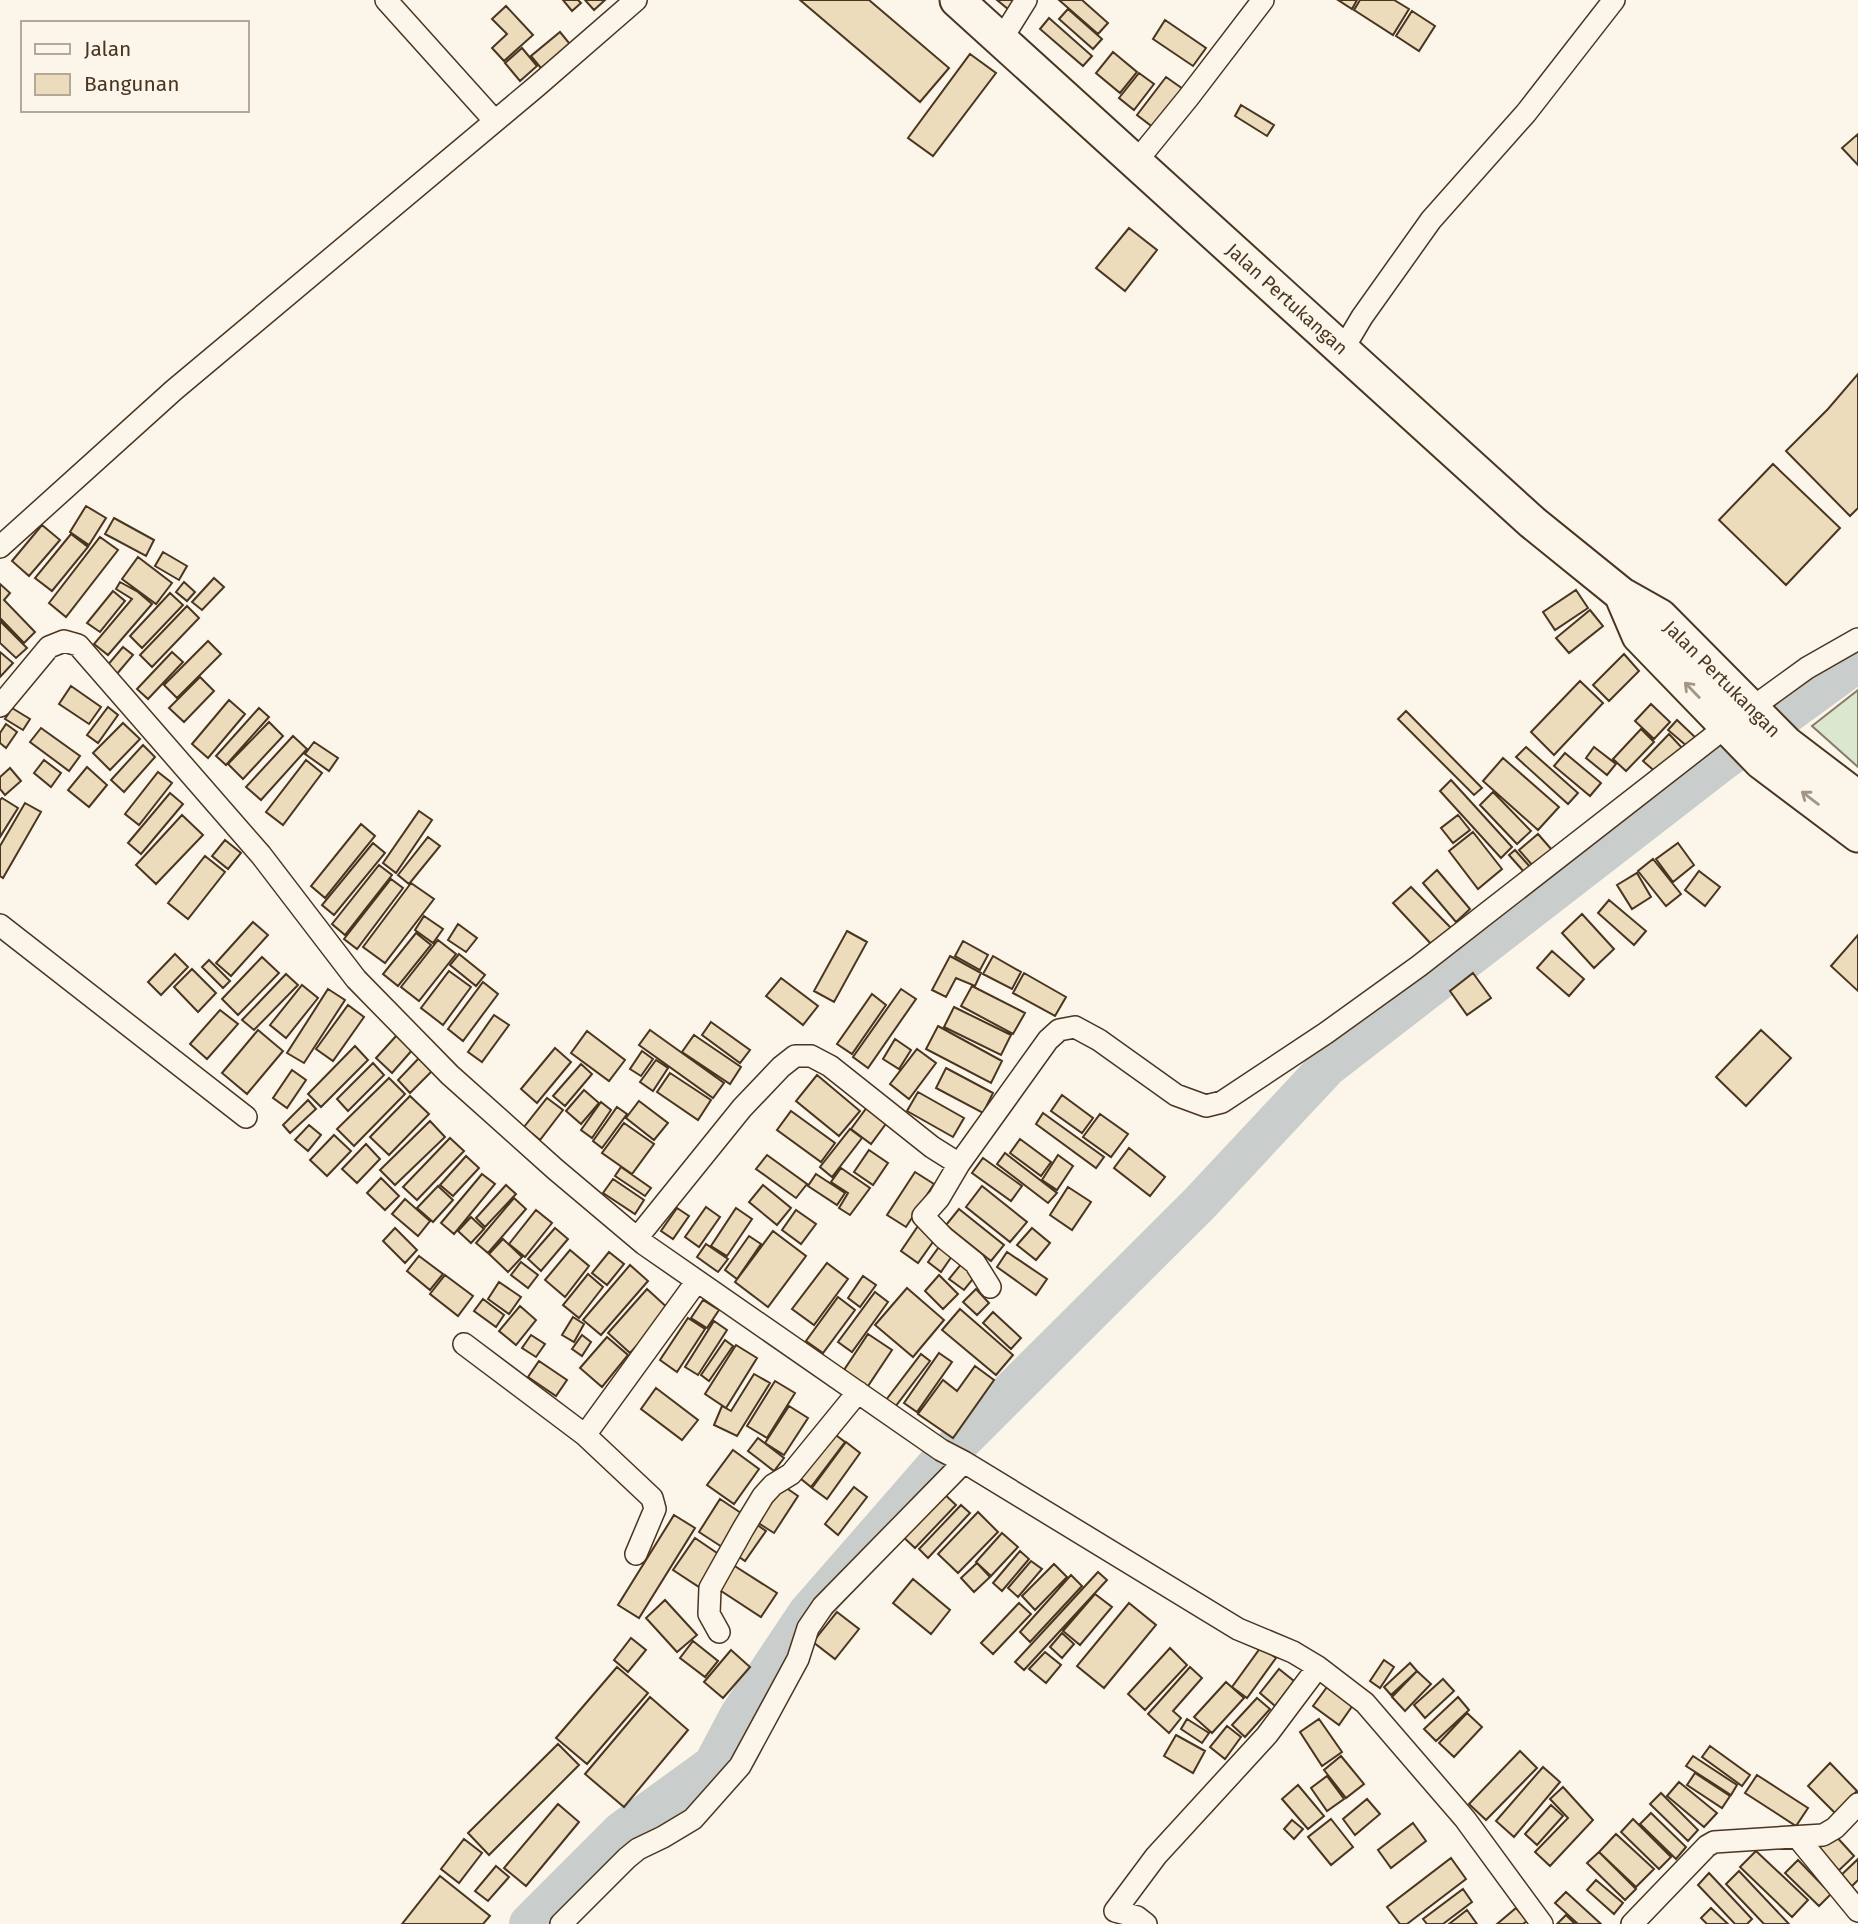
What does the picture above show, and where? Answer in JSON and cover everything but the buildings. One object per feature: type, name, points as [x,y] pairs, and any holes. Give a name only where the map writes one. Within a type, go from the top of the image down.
[{"type":"main road","name":"Jalan Pertukangan","points":[[957,0],[1532,522],[1620,594],[1639,636],[1755,733]]},
{"type":"main road","points":[[1755,733],[1858,798]]},
{"type":"main road","points":[[1755,733],[1858,835]]},
{"type":"street","points":[[386,0],[494,120]]},
{"type":"street","points":[[0,547],[174,390],[636,0]]},
{"type":"street","points":[[1001,40],[1026,0]]},
{"type":"street","points":[[1135,163],[1263,0]]},
{"type":"street","points":[[1343,349],[1362,317],[1431,220],[1526,113],[1614,0]]},
{"type":"street","points":[[990,1287],[975,1262],[944,1238],[923,1216],[939,1198],[959,1164],[1048,1040],[1059,1030],[1075,1027],[1099,1040],[1176,1095],[1206,1106],[1222,1102],[1326,1033],[1755,733],[1807,668],[1858,639]]},
{"type":"street","points":[[0,706],[49,647],[64,641],[78,645],[261,855],[356,979],[450,1074],[555,1170],[637,1238],[952,1456],[1238,1629],[1269,1640],[1318,1667],[1365,1703],[1465,1819],[1542,1924]]},
{"type":"street","points":[[0,925],[246,1117]]},
{"type":"street","points":[[637,1238],[742,1108],[795,1056],[811,1056],[830,1066],[932,1147],[959,1164]]},
{"type":"street","points":[[585,1435],[697,1281]]},
{"type":"street","points":[[464,1344],[585,1435],[652,1498],[655,1509],[636,1554]]},
{"type":"street","points":[[719,1632],[709,1615],[710,1588],[743,1529],[763,1496],[773,1485],[792,1474],[858,1392]]},
{"type":"street","points":[[561,1924],[627,1857],[693,1819],[740,1766],[798,1660],[808,1628],[823,1606],[952,1456]]},
{"type":"street","points":[[1118,1917],[1156,1856],[1267,1735],[1318,1667]]},
{"type":"street","points":[[1632,1924],[1707,1846],[1714,1842],[1823,1835],[1835,1828],[1858,1804]]},
{"type":"street","points":[[1798,1838],[1858,1911]]},
{"type":"street","points":[[1118,1917],[1137,1917],[1146,1924]]},
{"type":"green space","points":[[1858,690],[1858,767],[1812,726]]},
{"type":"waterway","points":[[529,1924],[622,1831],[713,1765],[739,1716],[807,1614],[936,1466],[1200,1203],[1327,1067],[1725,759],[1858,662]]}]
